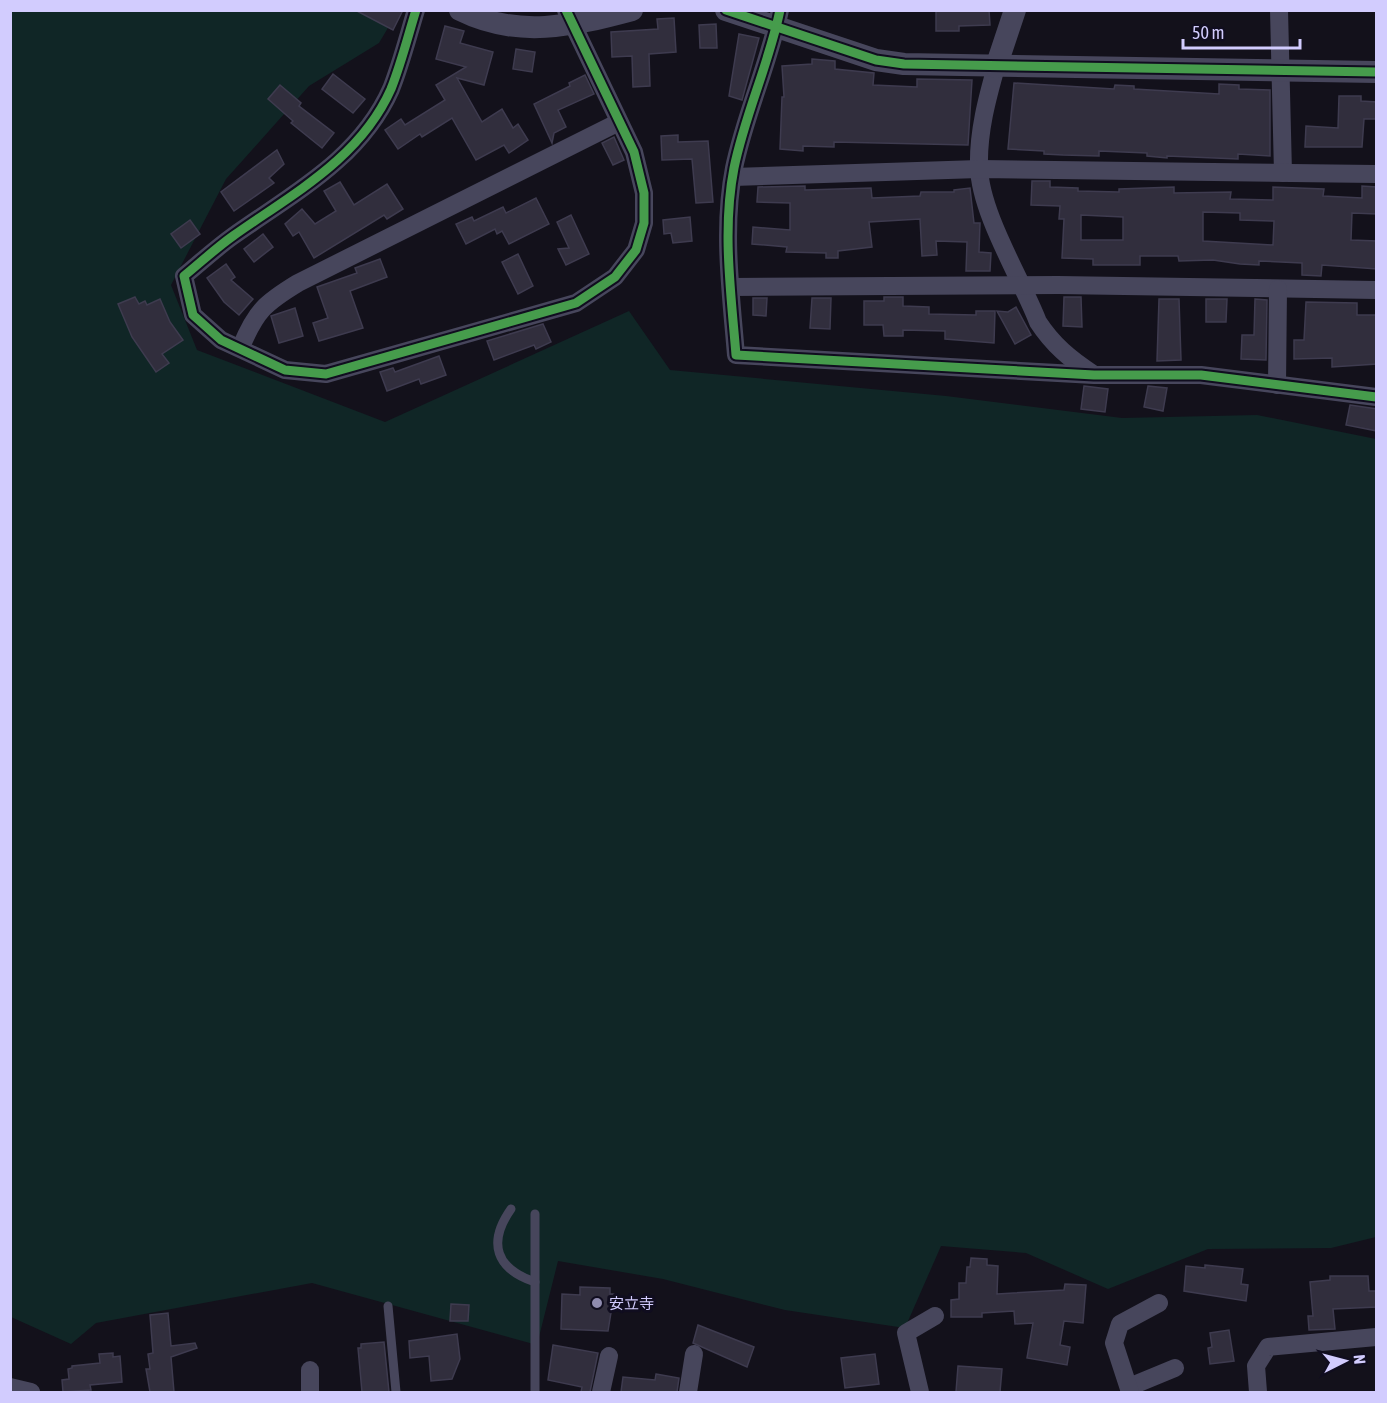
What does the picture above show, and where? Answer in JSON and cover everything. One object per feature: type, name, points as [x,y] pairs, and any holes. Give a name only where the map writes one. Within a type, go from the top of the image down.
[{"type":"street","points":[[416,10],[390,90],[365,131],[331,167],[300,192],[232,236],[184,276],[193,315],[221,340],[285,370],[326,374],[576,303],[615,277],[636,250],[644,223],[644,193],[634,152],[569,18]]},
{"type":"street","points":[[460,10],[484,22],[514,28],[632,10]]},
{"type":"street","points":[[726,10],[778,19],[876,60],[924,66],[1377,72]]},
{"type":"street","points":[[1015,10],[984,112],[979,169],[985,198],[1038,322],[1050,340],[1068,358],[1094,375]]},
{"type":"street","points":[[1280,10],[1282,173]]},
{"type":"street","points":[[778,19],[745,123],[728,207],[736,355],[1094,375],[1202,375],[1377,398]]},
{"type":"street","points":[[241,348],[253,318],[273,299],[298,283],[620,122]]},
{"type":"street","points":[[733,177],[979,169],[1377,174]]},
{"type":"street","points":[[731,287],[1023,285],[1377,290]]},
{"type":"street","points":[[1277,384],[1278,289]]},
{"type":"street","points":[[1159,1303],[1120,1324],[1114,1343],[1129,1390],[1175,1368]]},
{"type":"street","points":[[920,1392],[906,1333],[935,1316]]},
{"type":"street","points":[[1258,1392],[1256,1366],[1268,1347],[1377,1337]]},
{"type":"street","points":[[688,1392],[694,1354]]},
{"type":"street","points":[[601,1392],[609,1356]]},
{"type":"street","points":[[310,1370],[310,1392]]},
{"type":"street","points":[[10,1387],[31,1392]]},
{"type":"lane","points":[[511,1209],[500,1224],[498,1244],[502,1260],[514,1275],[535,1282]]},
{"type":"lane","points":[[535,1214],[535,1392]]},
{"type":"lane","points":[[388,1306],[396,1392]]},
{"type":"green space","points":[[11,11],[398,11],[379,43],[309,86],[226,179],[171,285],[197,350],[385,422],[629,311],[670,370],[946,396],[1122,418],[1257,415],[1376,439],[1376,1237],[1331,1248],[1208,1249],[1108,1289],[1026,1253],[941,1246],[905,1328],[785,1310],[663,1279],[558,1261],[537,1345],[312,1283],[96,1323],[71,1344],[11,1317]]},
{"type":"building","points":[[355,10],[403,10],[393,30]]},
{"type":"building","points":[[936,10],[989,10],[990,25],[959,26],[959,31],[936,31]]},
{"type":"building","points":[[674,18],[676,52],[649,54],[650,86],[633,87],[632,56],[612,57],[611,32],[658,29],[657,19]]},
{"type":"building","points":[[716,24],[717,48],[700,48],[699,25]]},
{"type":"building","points":[[445,26],[464,31],[460,43],[493,52],[484,85],[457,78],[482,122],[502,109],[513,128],[518,124],[528,140],[509,153],[504,145],[476,160],[452,118],[422,137],[420,134],[398,149],[385,130],[401,119],[405,125],[445,100],[436,85],[466,67],[436,59]]},
{"type":"building","points":[[739,34],[759,38],[742,100],[729,96]]},
{"type":"building","points":[[516,49],[535,52],[532,72],[513,69]]},
{"type":"building","points":[[812,59],[835,61],[835,69],[874,73],[873,85],[917,87],[917,79],[972,80],[968,145],[834,142],[834,147],[803,146],[803,151],[780,149],[782,97],[784,97],[782,66],[812,64]]},
{"type":"building","points":[[333,74],[365,99],[353,113],[322,89]]},
{"type":"building","points":[[585,75],[594,94],[558,110],[566,127],[554,133],[552,143],[534,104],[570,86],[569,83]]},
{"type":"building","points":[[1014,83],[1114,89],[1115,85],[1134,86],[1134,89],[1219,94],[1219,84],[1239,85],[1239,89],[1270,90],[1270,156],[1238,154],[1238,159],[1167,156],[1167,158],[1147,156],[1147,153],[1099,151],[1099,156],[1063,155],[1044,154],[1044,151],[1008,149]]},
{"type":"building","points":[[280,85],[301,103],[299,106],[334,133],[322,148],[291,123],[293,121],[268,99]]},
{"type":"building","points":[[1339,96],[1361,96],[1361,101],[1377,102],[1377,119],[1364,119],[1362,147],[1305,147],[1306,126],[1338,128]]},
{"type":"building","points":[[678,135],[678,142],[708,141],[713,202],[696,203],[692,159],[662,160],[661,136]]},
{"type":"building","points":[[614,137],[624,160],[613,165],[602,143]]},
{"type":"building","points":[[277,150],[284,164],[269,178],[274,183],[234,211],[221,192]]},
{"type":"building","points":[[1032,181],[1050,181],[1050,187],[1078,188],[1078,191],[1119,192],[1119,189],[1174,187],[1174,193],[1231,192],[1230,199],[1273,200],[1273,187],[1324,189],[1323,196],[1362,198],[1362,186],[1377,187],[1377,214],[1352,213],[1351,240],[1377,241],[1377,269],[1322,265],[1321,276],[1302,275],[1302,263],[1259,261],[1259,265],[1213,260],[1179,261],[1178,256],[1140,256],[1140,265],[1093,265],[1093,259],[1062,258],[1064,219],[1059,219],[1060,206],[1031,205]],"holes":[[[1203,212],[1240,213],[1240,220],[1274,221],[1273,245],[1203,241]],[[1081,215],[1123,217],[1123,240],[1081,240]]]},
{"type":"building","points":[[340,182],[354,205],[387,184],[403,209],[387,219],[384,215],[314,258],[299,232],[293,236],[285,224],[302,209],[315,224],[336,211],[324,191]]},
{"type":"building","points":[[805,186],[805,190],[871,188],[872,198],[920,196],[921,192],[954,192],[954,190],[970,188],[974,223],[980,223],[979,252],[991,253],[990,271],[966,271],[967,242],[936,241],[937,255],[922,256],[920,219],[869,222],[872,247],[838,251],[838,258],[826,258],[826,253],[786,252],[787,247],[752,244],[753,227],[790,230],[790,203],[757,202],[758,187]]},
{"type":"building","points":[[536,198],[549,224],[509,244],[502,231],[497,234],[495,229],[466,244],[456,224],[472,217],[474,221],[503,207],[506,213]]},
{"type":"building","points":[[571,215],[589,254],[566,265],[558,249],[569,248],[557,222]]},
{"type":"building","points":[[690,217],[692,241],[673,243],[671,233],[664,234],[663,220]]},
{"type":"building","points":[[190,220],[200,234],[181,248],[171,234]]},
{"type":"building","points":[[263,234],[273,247],[254,262],[244,249]]},
{"type":"building","points":[[518,254],[533,286],[518,294],[502,262]]},
{"type":"building","points":[[380,259],[387,277],[350,291],[363,328],[319,341],[313,323],[328,318],[317,287],[357,273],[355,268]]},
{"type":"building","points":[[226,264],[235,277],[231,280],[253,299],[239,315],[224,302],[207,278]]},
{"type":"building","points":[[135,297],[139,304],[145,301],[147,305],[160,299],[170,322],[183,340],[162,354],[169,363],[156,372],[132,337],[118,304]]},
{"type":"building","points":[[884,297],[903,297],[903,306],[929,307],[929,314],[976,315],[976,311],[995,311],[994,343],[945,339],[945,331],[903,330],[903,336],[884,336],[883,325],[864,325],[864,301],[884,301]]},
{"type":"building","points":[[1064,297],[1081,297],[1082,327],[1063,326]]},
{"type":"building","points":[[753,298],[767,298],[766,316],[753,315]]},
{"type":"building","points":[[812,298],[831,298],[830,329],[810,328]]},
{"type":"building","points":[[1159,299],[1179,299],[1181,360],[1157,361]]},
{"type":"building","points":[[1206,299],[1227,299],[1226,322],[1206,322]]},
{"type":"building","points":[[1255,299],[1267,300],[1266,360],[1241,359],[1242,335],[1254,335]]},
{"type":"building","points":[[1306,302],[1357,303],[1357,315],[1377,315],[1377,364],[1332,367],[1332,358],[1294,359],[1294,340],[1304,340]]},
{"type":"building","points":[[1016,307],[1031,335],[1015,344],[997,311],[1008,312]]},
{"type":"building","points":[[295,308],[303,336],[279,343],[271,316]]},
{"type":"building","points":[[543,324],[551,342],[536,349],[534,345],[494,360],[487,341]]},
{"type":"building","points":[[439,356],[446,375],[421,384],[419,379],[387,391],[380,372],[393,368],[395,372]]},
{"type":"building","points":[[1084,386],[1108,389],[1105,412],[1081,409]]},
{"type":"building","points":[[1148,386],[1167,388],[1163,411],[1144,407]]},
{"type":"building","points":[[1350,405],[1377,409],[1377,431],[1346,425]]},
{"type":"building","points":[[971,1258],[987,1259],[987,1265],[998,1266],[997,1294],[1064,1290],[1065,1284],[1086,1285],[1083,1323],[1064,1321],[1060,1345],[1070,1347],[1067,1365],[1027,1358],[1033,1323],[1015,1324],[1014,1311],[982,1313],[982,1317],[951,1317],[951,1300],[959,1299],[959,1283],[966,1283],[967,1267],[970,1267]]},
{"type":"building","points":[[1205,1265],[1243,1269],[1241,1284],[1248,1285],[1246,1301],[1184,1291],[1186,1266],[1205,1268]]},
{"type":"building","points":[[1330,1276],[1368,1276],[1369,1291],[1377,1291],[1377,1307],[1333,1309],[1335,1329],[1309,1330],[1308,1316],[1313,1316],[1310,1282],[1330,1280]]},
{"type":"building","name":"安立寺","points":[[580,1287],[610,1288],[610,1294],[614,1294],[608,1331],[561,1329],[562,1294],[580,1295]]},
{"type":"building","points":[[451,1304],[469,1305],[468,1321],[450,1321]]},
{"type":"building","points":[[168,1313],[171,1346],[195,1343],[197,1348],[171,1357],[174,1392],[150,1392],[146,1369],[150,1369],[148,1354],[153,1353],[150,1315]]},
{"type":"building","points":[[698,1325],[754,1347],[747,1367],[693,1343]]},
{"type":"building","points":[[1229,1330],[1234,1361],[1210,1364],[1208,1348],[1212,1347],[1210,1333]]},
{"type":"building","points":[[457,1334],[460,1359],[452,1379],[431,1381],[429,1356],[410,1358],[409,1341]]},
{"type":"building","points":[[384,1342],[389,1392],[362,1392],[358,1348],[361,1348],[361,1344]]},
{"type":"building","points":[[553,1345],[598,1353],[590,1392],[581,1392],[582,1387],[548,1380]]},
{"type":"building","points":[[113,1353],[113,1357],[120,1356],[122,1382],[90,1385],[91,1390],[63,1392],[62,1380],[69,1379],[68,1369],[72,1366],[100,1363],[99,1354]]},
{"type":"building","points":[[875,1354],[879,1384],[845,1388],[841,1358]]},
{"type":"building","points":[[958,1366],[1002,1369],[1000,1392],[956,1392]]},
{"type":"building","points":[[656,1374],[679,1378],[677,1392],[621,1392],[623,1377],[655,1380]]},
{"type":"cycle path","points":[[416,10],[391,89],[378,114],[362,136],[322,173],[227,241],[184,276],[193,315],[221,340],[285,370],[326,374],[576,303],[615,277],[636,250],[644,223],[644,193],[634,152],[566,10]]},
{"type":"cycle path","points":[[726,10],[876,60],[904,64],[1376,72]]},
{"type":"cycle path","points":[[780,10],[770,50],[739,148],[730,191],[728,238],[736,355],[1094,375],[1201,375],[1376,397]]},
{"type":"place","name":"安立寺","points":[[597,1303]]}]
